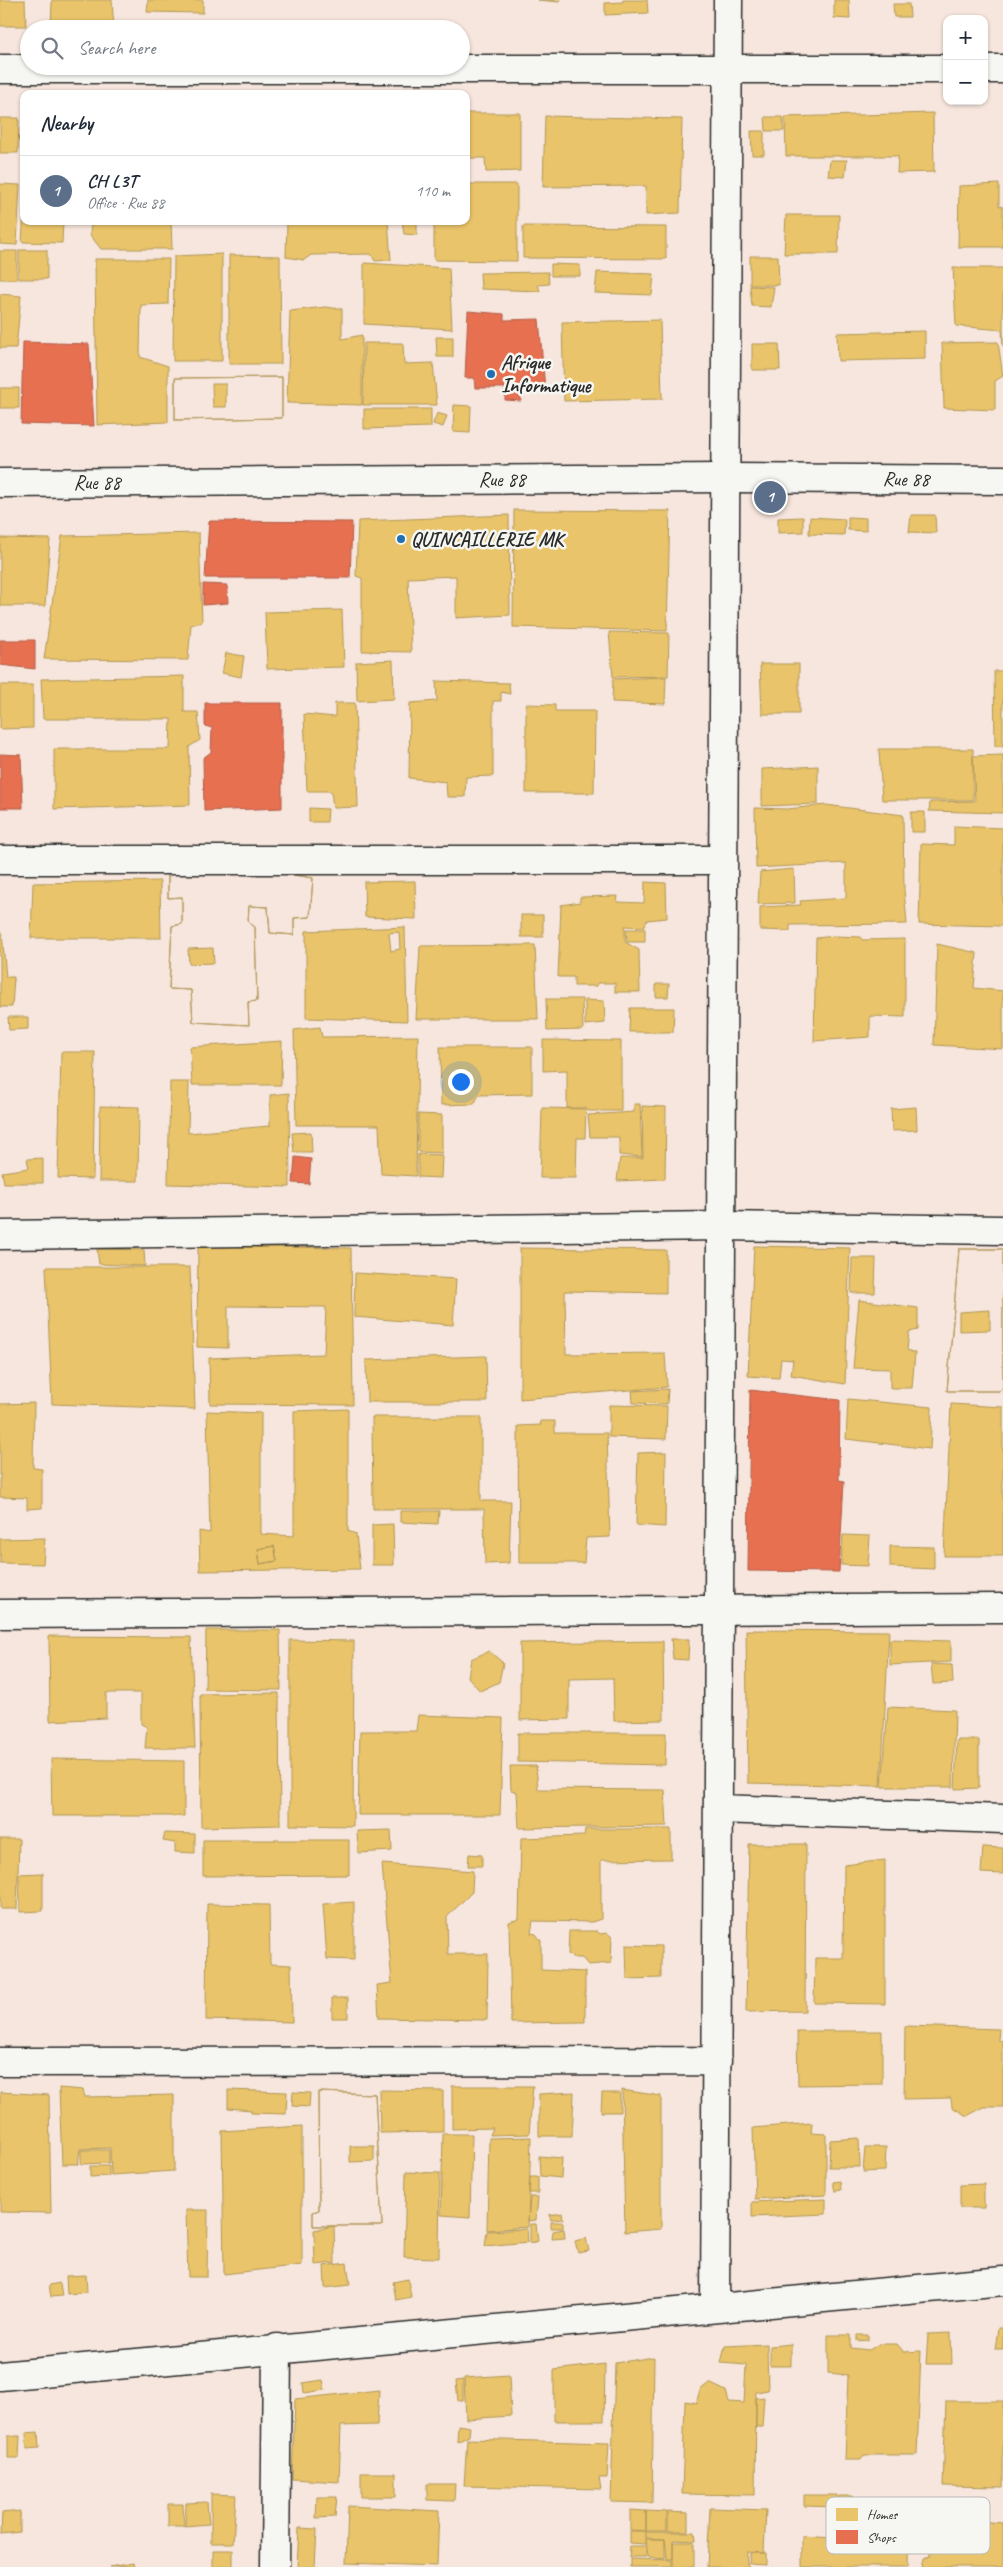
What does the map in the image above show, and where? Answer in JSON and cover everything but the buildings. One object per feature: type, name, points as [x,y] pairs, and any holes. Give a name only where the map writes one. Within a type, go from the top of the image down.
[{"type":"street","points":[[715,2307],[728,0]]},
{"type":"street","points":[[470,69],[943,69]]},
{"type":"street","points":[[988,69],[1003,69]]},
{"type":"street","points":[[0,70],[20,70]]},
{"type":"street","name":"Rue 88","points":[[0,483],[725,478],[1003,480]]},
{"type":"street","points":[[0,860],[723,860]]},
{"type":"street","points":[[0,1235],[721,1226],[1003,1230]]},
{"type":"street","points":[[0,1614],[1003,1608]]},
{"type":"street","points":[[718,1809],[1003,1819]]},
{"type":"street","points":[[0,2062],[716,2061]]},
{"type":"street","points":[[0,2376],[278,2348],[1003,2281]]},
{"type":"street","points":[[276,2567],[278,2348]]},
{"type":"place","name":"Afrique Informatique","points":[[491,374]]},
{"type":"place","name":"CH L3T","points":[[770,497]]},
{"type":"place","name":"QUINCAILLERIE MK","points":[[401,539]]}]
